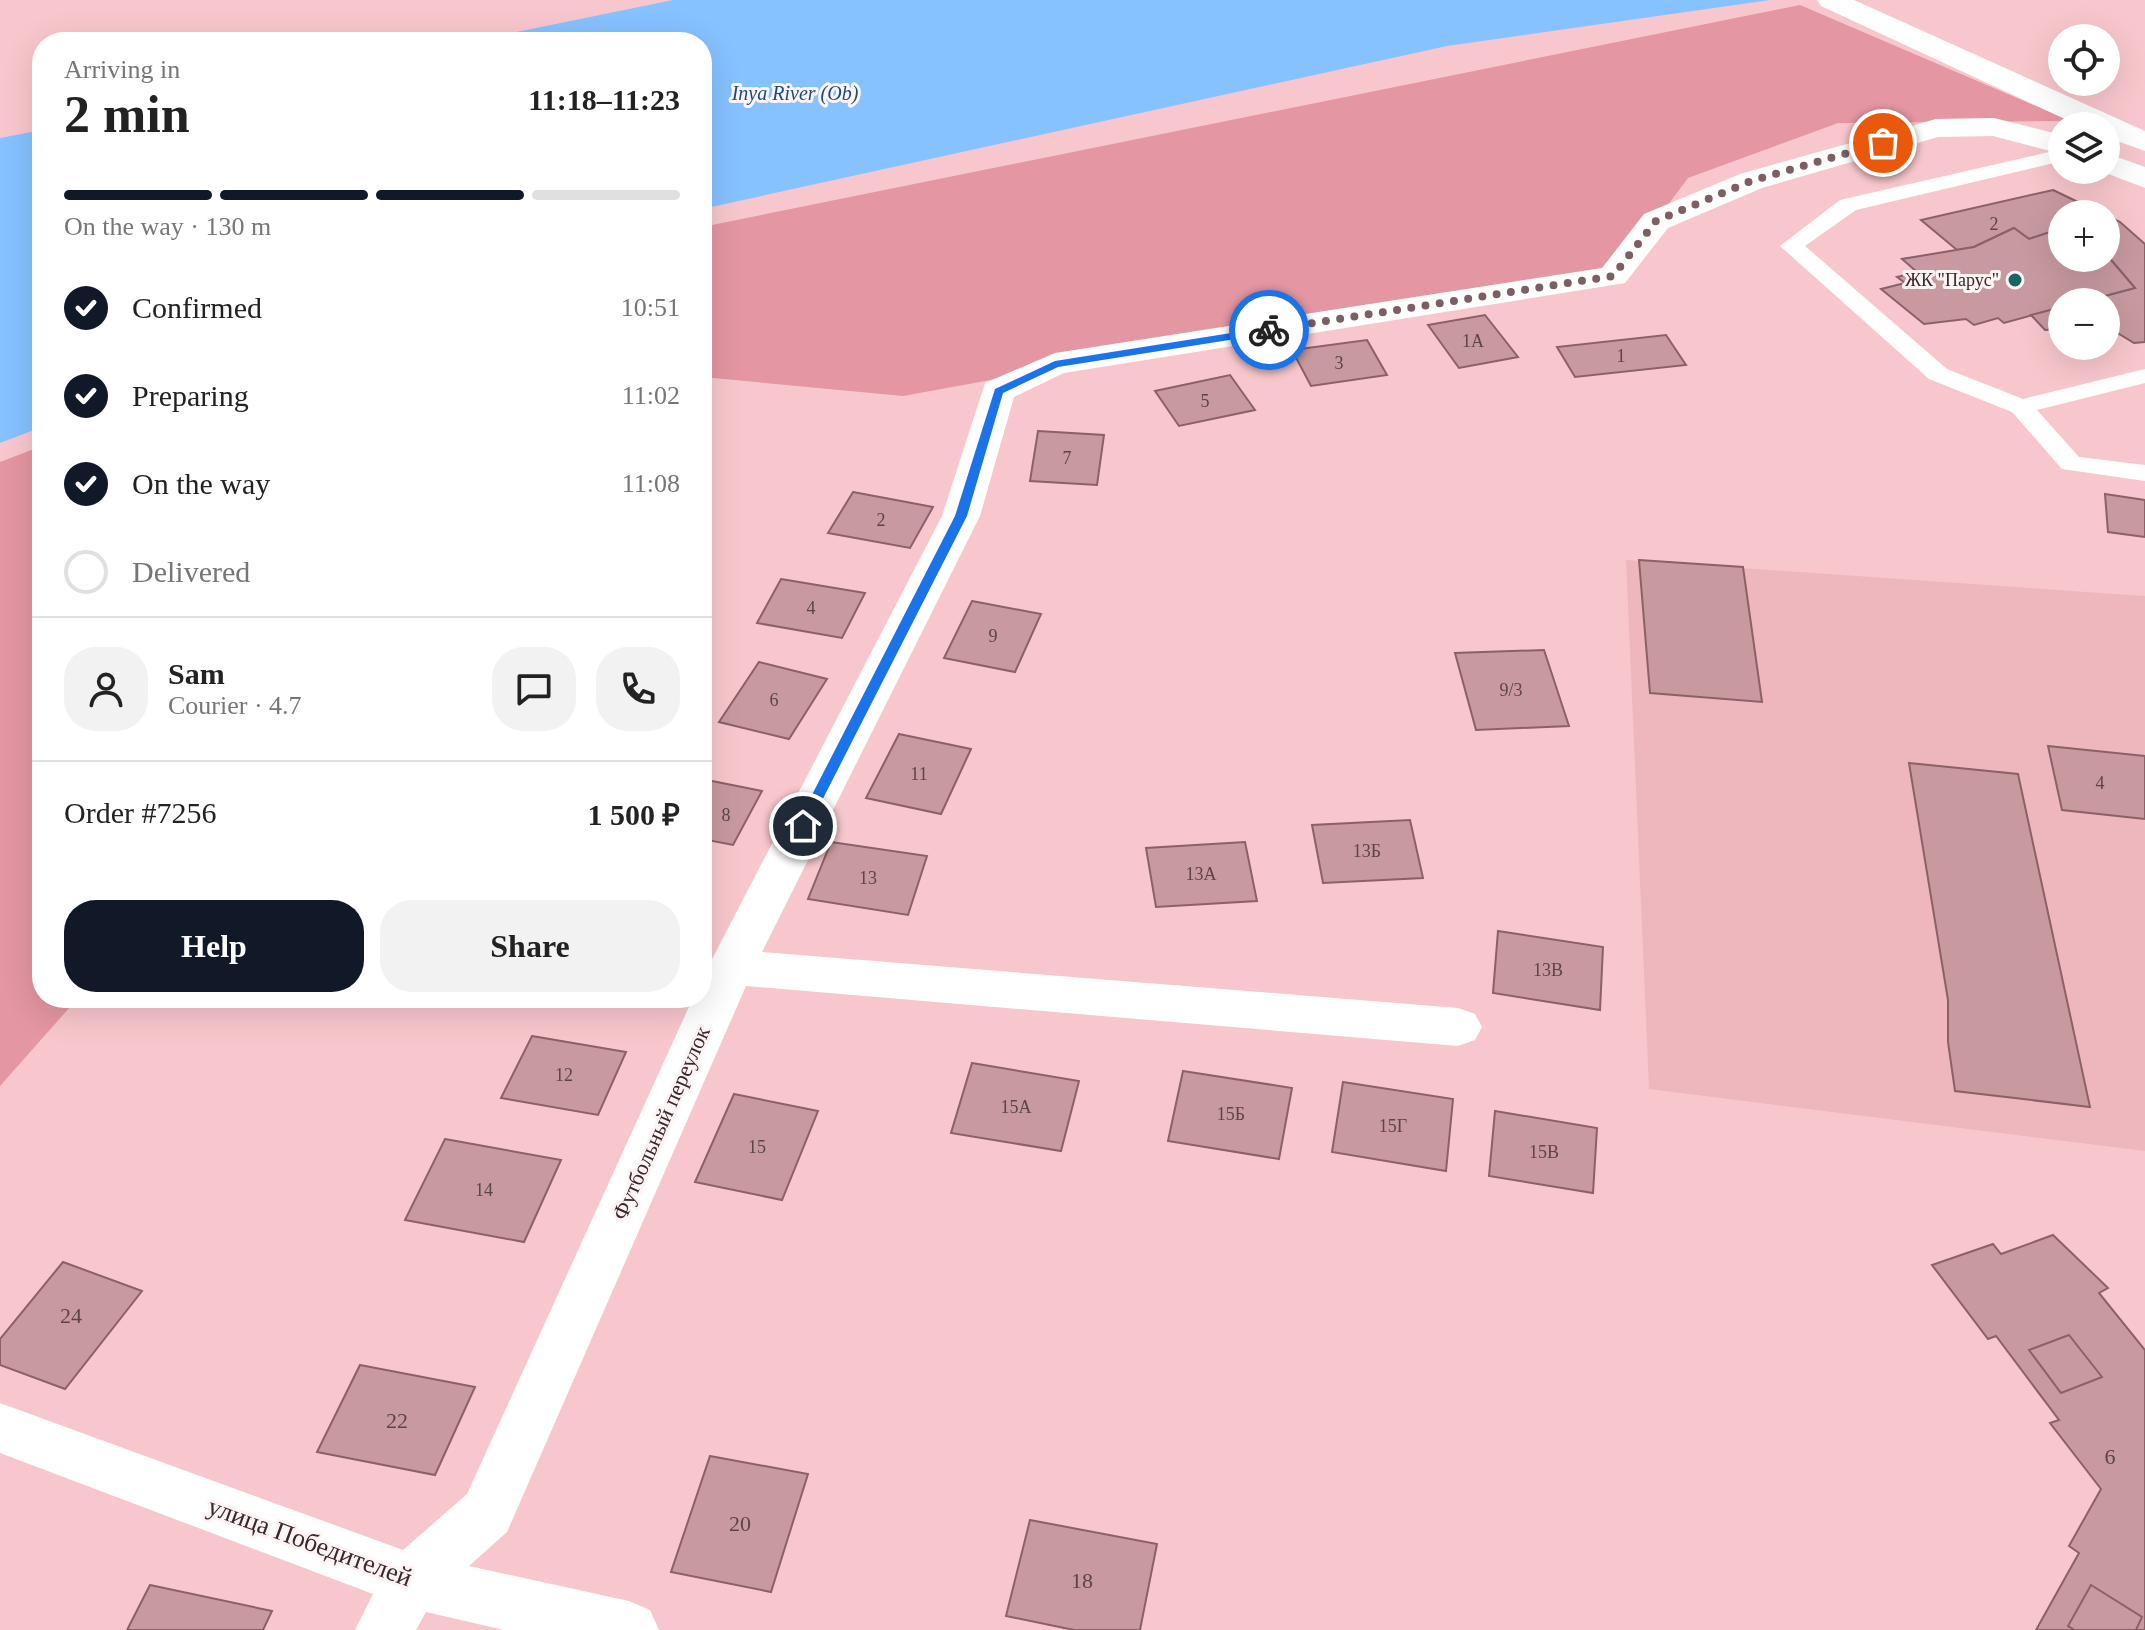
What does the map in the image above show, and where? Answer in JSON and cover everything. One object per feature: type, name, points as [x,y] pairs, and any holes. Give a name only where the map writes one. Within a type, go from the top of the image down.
[{"type":"street","points":[[1831,0],[2075,112]]},
{"type":"street","name":"Футбольный переулок","points":[[385,1630],[411,1581],[487,1513],[731,967],[961,516],[998,391],[1055,364],[1613,276],[1656,221],[1751,181],[1936,128],[1994,127],[2048,141]]},
{"type":"street","points":[[2120,132],[2145,142]]},
{"type":"street","points":[[2120,168],[2145,178]]},
{"type":"street","points":[[731,967],[1458,1027]]},
{"type":"street","name":"улица Победителей","points":[[0,1428],[411,1581],[629,1630]]},
{"type":"lane","points":[[2048,158],[1848,205],[1791,246],[1938,374],[2021,407],[2071,464],[2145,473]]},
{"type":"lane","points":[[2021,407],[2139,385]]},
{"type":"shaded area","points":[[1800,5],[2050,112],[2048,121],[1838,123],[1688,178],[1624,264],[903,396],[712,378],[712,225]]},
{"type":"shaded area","points":[[32,450],[32,1008],[69,1008],[0,1086],[0,462]]},
{"type":"shaded area","points":[[1626,560],[2145,596],[2145,1151],[1649,1089]]},
{"type":"water","name":"Inya River (Ob)","points":[[673,0],[1770,0],[1447,46],[712,207],[712,32],[517,32]]},
{"type":"water","points":[[32,132],[32,431],[0,443],[0,138]]},
{"type":"building","points":[[2053,190],[2074,200],[2048,200],[2048,233],[2029,239],[2014,228],[1974,247],[1957,250],[1921,220]]},
{"type":"building","points":[[2120,222],[2145,244],[2145,342],[2134,343],[2120,334],[2120,292],[2135,288],[2120,270]]},
{"type":"building","name":"ЖК \"Парус\"","points":[[2014,228],[2029,239],[2048,233],[2048,272],[2120,270],[2135,288],[2120,292],[2120,288],[2048,288],[2048,311],[2004,323],[1998,318],[1974,325],[1966,319],[1924,324],[1881,289],[1905,283],[1897,277],[1917,272],[1902,259],[1974,247]]},
{"type":"building","points":[[2048,311],[2048,330],[2045,330],[2031,315]]},
{"type":"building","points":[[1485,315],[1518,357],[1459,368],[1428,325]]},
{"type":"building","points":[[1666,335],[1686,365],[1575,377],[1557,347]]},
{"type":"building","points":[[1367,340],[1387,375],[1311,386],[1292,350]]},
{"type":"building","points":[[1230,375],[1255,410],[1179,426],[1155,391]]},
{"type":"building","points":[[1038,431],[1104,435],[1097,485],[1030,481]]},
{"type":"building","points":[[853,492],[933,507],[910,548],[828,533]]},
{"type":"building","points":[[2105,494],[2145,500],[2145,537],[2108,532]]},
{"type":"building","points":[[1639,560],[1743,567],[1762,702],[1650,693]]},
{"type":"building","points":[[781,579],[865,593],[842,638],[757,623]]},
{"type":"building","points":[[972,601],[1041,614],[1015,672],[944,658]]},
{"type":"building","points":[[1544,650],[1569,726],[1476,730],[1455,653]]},
{"type":"building","points":[[759,662],[827,679],[789,739],[719,722]]},
{"type":"building","points":[[899,734],[971,749],[941,814],[866,798]]},
{"type":"building","points":[[2048,746],[2145,756],[2145,819],[2062,810]]},
{"type":"building","points":[[1909,763],[2018,774],[2090,1107],[1955,1091],[1948,1042],[1948,1000]]},
{"type":"building","points":[[712,781],[762,791],[733,845],[712,841]]},
{"type":"building","points":[[1410,820],[1423,878],[1323,883],[1312,825]]},
{"type":"building","points":[[831,842],[927,856],[908,915],[808,899]]},
{"type":"building","points":[[1245,842],[1257,901],[1156,907],[1146,848]]},
{"type":"building","points":[[1498,931],[1603,947],[1600,1010],[1493,993]]},
{"type":"building","points":[[532,1036],[626,1052],[598,1115],[501,1098]]},
{"type":"building","points":[[972,1063],[1079,1081],[1061,1151],[951,1133]]},
{"type":"building","points":[[1183,1071],[1292,1088],[1279,1159],[1168,1141]]},
{"type":"building","points":[[1343,1082],[1453,1099],[1446,1171],[1332,1152]]},
{"type":"building","points":[[734,1094],[818,1111],[782,1200],[695,1182]]},
{"type":"building","points":[[1495,1111],[1597,1128],[1593,1193],[1489,1176]]},
{"type":"building","points":[[445,1139],[561,1160],[524,1242],[405,1220]]},
{"type":"building","points":[[2053,1235],[2108,1288],[2099,1293],[2145,1350],[2145,1630],[2036,1630],[2079,1553],[2069,1546],[2101,1489],[2050,1423],[2059,1420],[1996,1336],[1988,1339],[1932,1265],[1993,1244],[2001,1254]]},
{"type":"building","points":[[63,1262],[142,1291],[65,1389],[0,1365],[0,1339]]},
{"type":"building","points":[[2069,1335],[2102,1377],[2061,1393],[2029,1350]]},
{"type":"building","points":[[360,1365],[475,1387],[435,1475],[317,1452]]},
{"type":"building","points":[[710,1456],[808,1474],[771,1592],[671,1572]]},
{"type":"building","points":[[1030,1520],[1157,1544],[1140,1630],[1074,1630],[1006,1616]]},
{"type":"building","points":[[150,1585],[272,1611],[263,1630],[127,1630]]},
{"type":"building","points":[[2091,1585],[2142,1617],[2136,1630],[2075,1630],[2068,1626]]},
{"type":"way so far","points":[[1269,330],[1613,276],[1656,221],[1751,181],[1883,143]]},
{"type":"place","name":"ЖК \"Парус\"","points":[[2015,280]]},
{"type":"route","points":[[803,826],[961,516],[998,391],[1055,364],[1269,330]]}]
